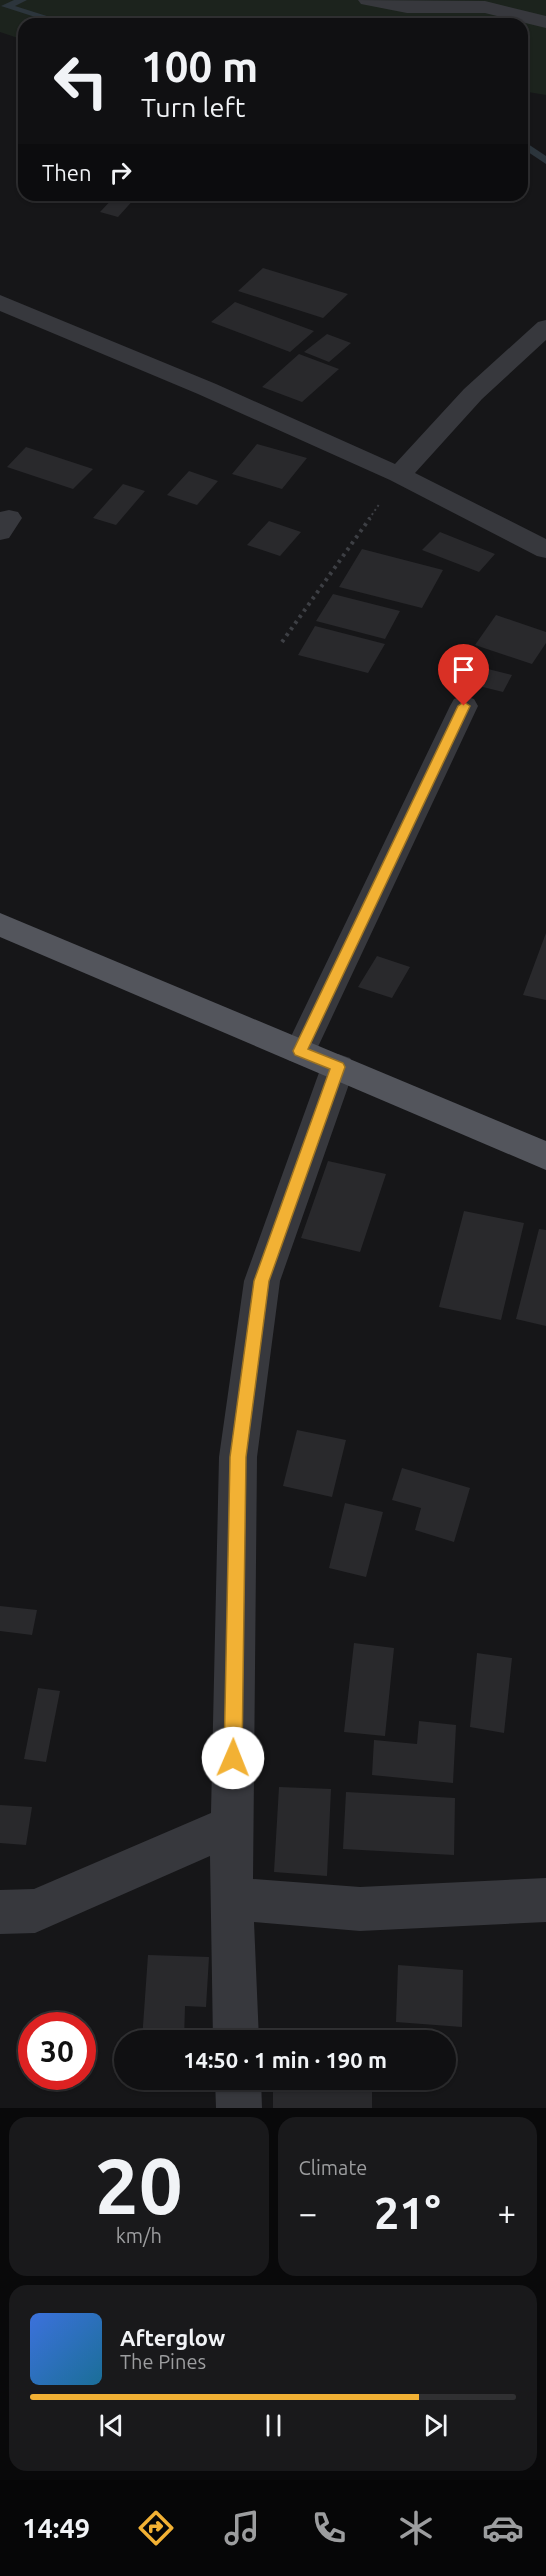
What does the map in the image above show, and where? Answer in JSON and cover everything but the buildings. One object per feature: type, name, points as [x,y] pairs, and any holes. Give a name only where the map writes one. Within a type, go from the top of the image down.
[{"type":"main road","points":[[0,924],[546,1156]]},
{"type":"street","points":[[368,0],[407,8],[478,4],[546,22]]},
{"type":"street","points":[[0,302],[207,389],[399,475],[546,550]]},
{"type":"street","points":[[399,475],[473,394],[546,327]]},
{"type":"street","points":[[300,1051],[464,706]]},
{"type":"street","points":[[236,2030],[231,1899],[238,1457],[262,1281],[338,1067]]},
{"type":"street","points":[[0,1912],[35,1911],[232,1825]]},
{"type":"street","points":[[231,1899],[360,1909],[546,1900]]},
{"type":"street","points":[[238,2090],[239,2108]]},
{"type":"path","points":[[282,642],[399,475]]},
{"type":"shaded area","points":[[0,0],[546,0],[546,95],[528,92],[528,18],[18,18],[18,38],[0,32]]},
{"type":"waterway","points":[[22,0],[6,6],[47,18]]},
{"type":"waterway","points":[[528,148],[546,161]]},
{"type":"route","points":[[233,1758],[238,1457],[262,1281],[338,1067],[300,1051],[464,706]]}]
